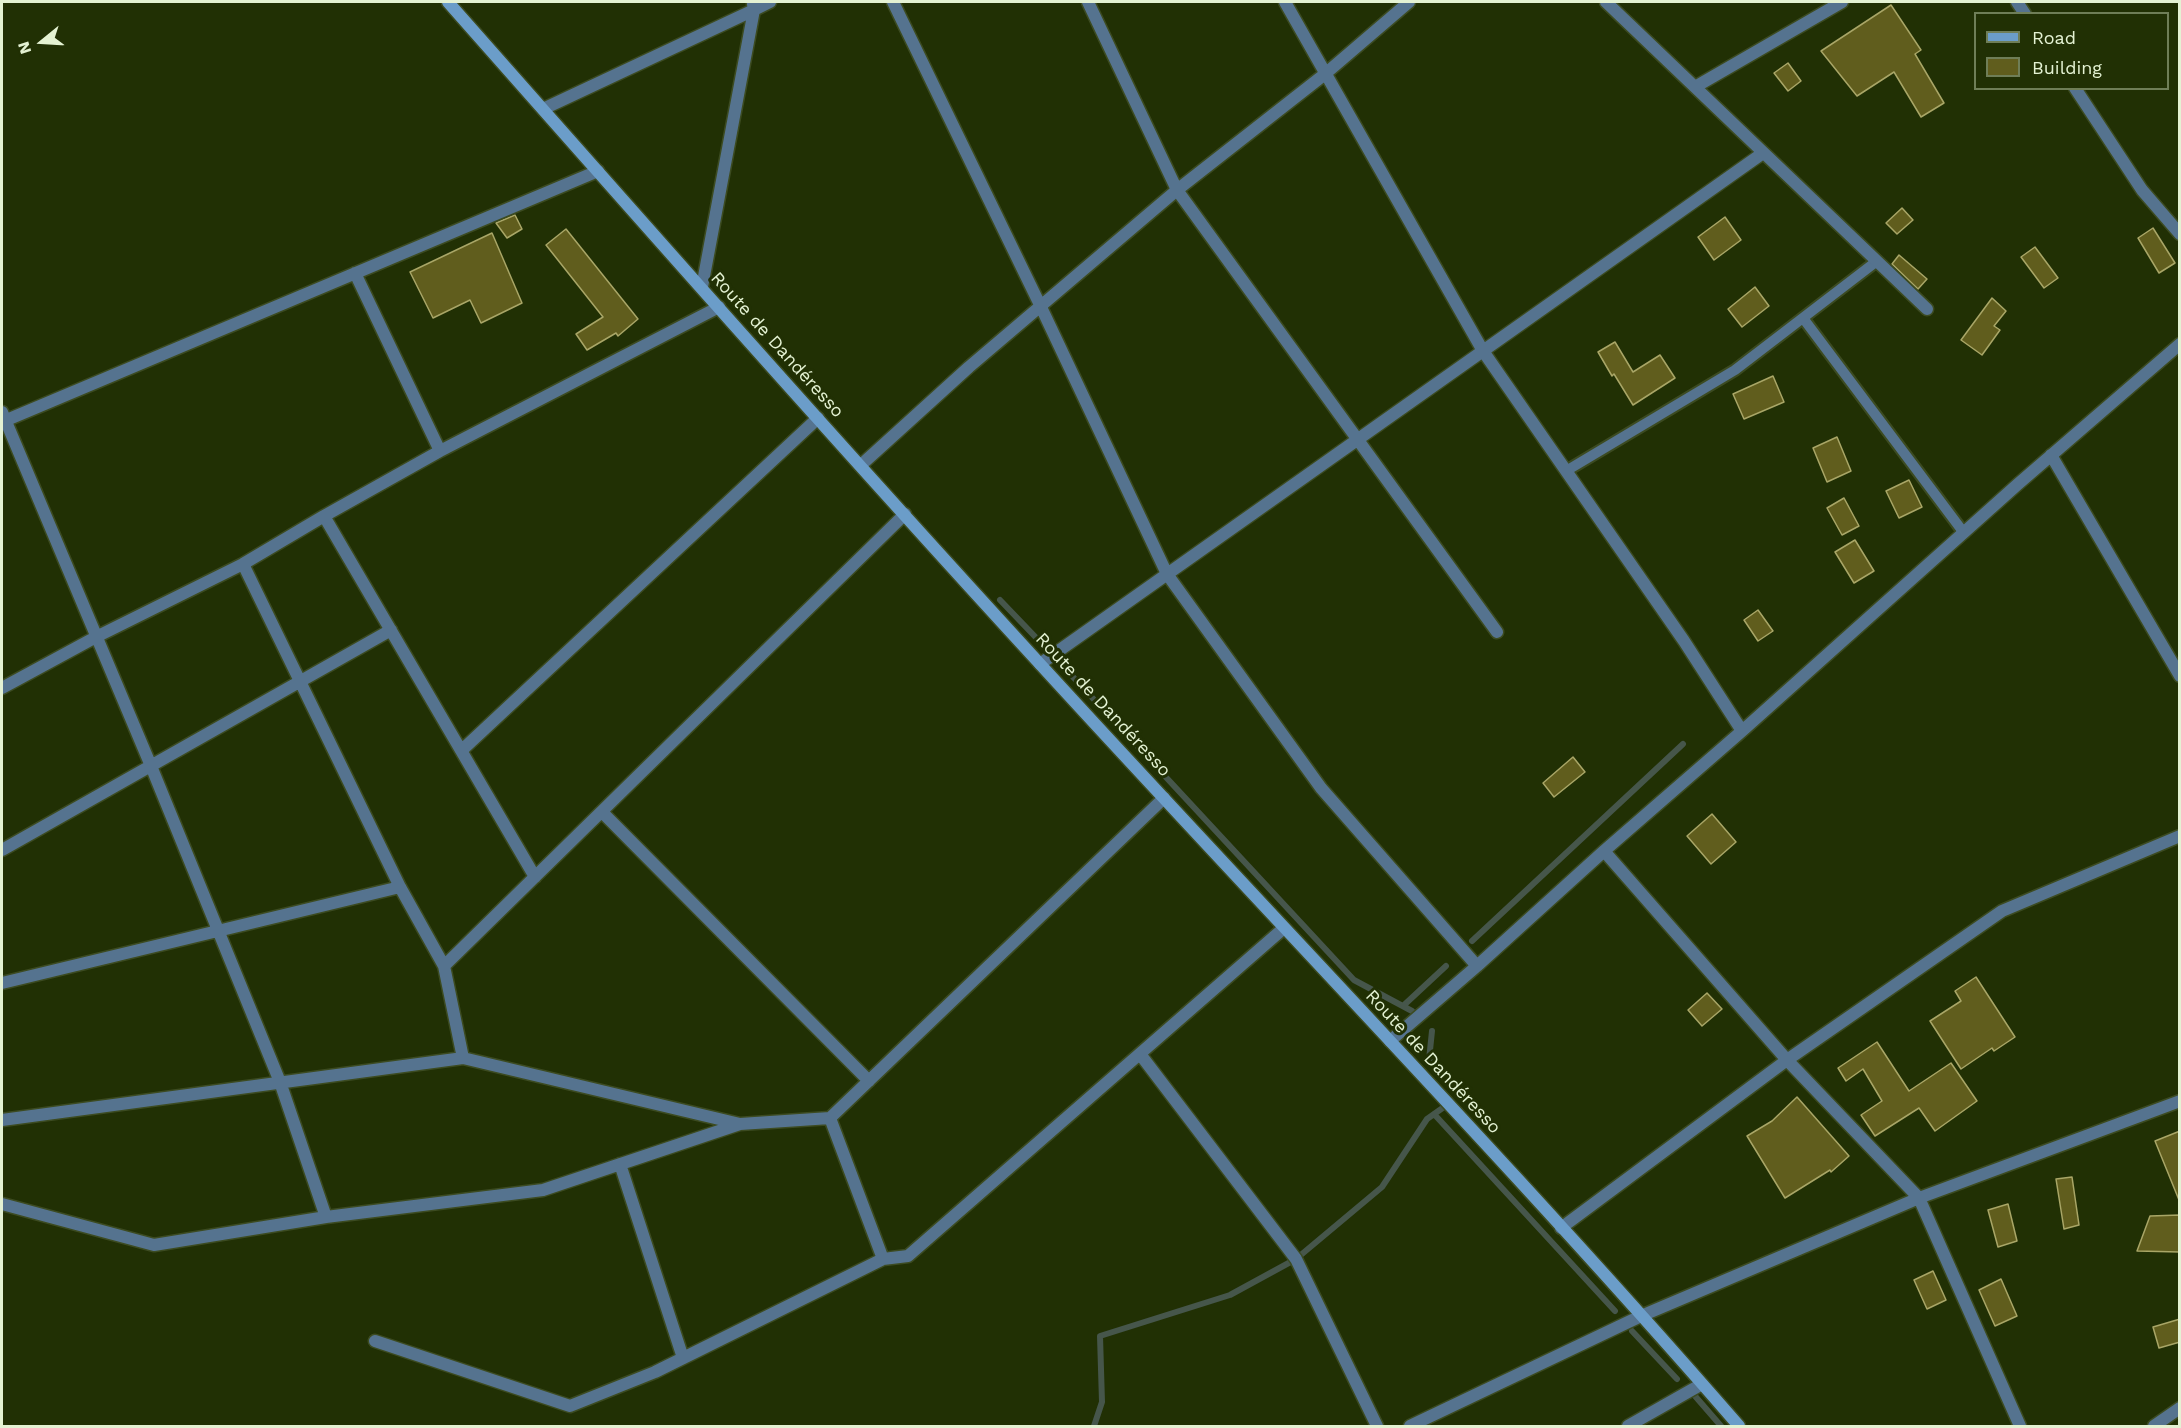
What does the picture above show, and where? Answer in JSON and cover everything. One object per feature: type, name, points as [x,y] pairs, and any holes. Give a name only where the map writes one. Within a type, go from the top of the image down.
[{"type":"street","name":"Route de Dandéresso","points":[[448,2],[1040,664],[1390,1041],[1739,1426]]},
{"type":"street","points":[[543,109],[753,6],[770,2]]},
{"type":"street","points":[[893,2],[1167,574],[1321,788],[1477,966]]},
{"type":"street","points":[[1088,2],[1177,190],[1497,632]]},
{"type":"street","points":[[1285,2],[1483,351],[1684,641],[1742,731]]},
{"type":"street","points":[[861,465],[969,368],[1177,190],[1324,74],[1409,2]]},
{"type":"street","points":[[1606,2],[1927,309]]},
{"type":"street","points":[[1695,87],[1842,2]]},
{"type":"street","points":[[702,287],[753,6]]},
{"type":"street","points":[[2075,90],[2142,190],[2180,234]]},
{"type":"street","points":[[1040,664],[1763,153]]},
{"type":"street","points":[[326,1217],[280,1082],[151,766],[3,418],[598,171]]},
{"type":"street","points":[[355,273],[440,451]]},
{"type":"street","points":[[2,688],[96,637],[243,564],[440,451],[719,306]]},
{"type":"street","points":[[1390,1041],[2051,455],[2180,344]]},
{"type":"street","points":[[462,750],[818,418]]},
{"type":"street","points":[[2051,455],[2180,676]]},
{"type":"street","points":[[444,966],[905,514]]},
{"type":"street","points":[[324,516],[535,877]]},
{"type":"street","points":[[243,564],[400,887],[444,966],[463,1058]]},
{"type":"street","points":[[2,850],[391,630]]},
{"type":"street","points":[[2,1204],[154,1245],[326,1217],[543,1190],[740,1124],[830,1118],[1164,798]]},
{"type":"street","points":[[602,812],[868,1081]]},
{"type":"street","points":[[1561,1228],[1787,1060],[2002,911],[2180,836]]},
{"type":"street","points":[[1605,851],[1787,1060],[1919,1198],[2020,1426]]},
{"type":"street","points":[[2,983],[400,887]]},
{"type":"street","points":[[375,1341],[570,1406],[655,1372],[883,1259],[908,1256],[1284,928]]},
{"type":"street","points":[[1140,1054],[1296,1259],[1377,1426]]},
{"type":"street","points":[[2,1120],[463,1058],[740,1124]]},
{"type":"street","points":[[1410,1426],[1641,1316],[1919,1198],[2180,1101]]},
{"type":"street","points":[[830,1118],[883,1259]]},
{"type":"street","points":[[620,1164],[684,1358]]},
{"type":"street","points":[[1628,1426],[1702,1384]]},
{"type":"street","points":[[2154,1426],[2180,1408]]},
{"type":"lane","points":[[1566,471],[1735,370],[1877,261]]},
{"type":"lane","points":[[1803,318],[1964,532]]},
{"type":"building","points":[[1891,5],[1921,50],[1915,54],[1944,103],[1921,117],[1894,72],[1857,96],[1821,51]]},
{"type":"building","points":[[1788,63],[1801,81],[1788,91],[1774,73]]},
{"type":"building","points":[[1902,208],[1913,220],[1897,234],[1886,223]]},
{"type":"building","points":[[515,215],[522,229],[507,238],[496,223]]},
{"type":"building","points":[[1725,217],[1741,240],[1714,260],[1698,237]]},
{"type":"building","points":[[2153,228],[2175,263],[2159,273],[2138,238]]},
{"type":"building","points":[[566,229],[638,319],[618,336],[616,333],[587,350],[576,334],[603,317],[546,245]]},
{"type":"building","points":[[492,233],[522,303],[481,323],[470,300],[433,318],[410,272]]},
{"type":"building","points":[[2035,247],[2058,278],[2044,288],[2021,257]]},
{"type":"building","points":[[1899,255],[1927,279],[1918,289],[1892,264]]},
{"type":"building","points":[[1755,287],[1769,306],[1742,327],[1728,309]]},
{"type":"building","points":[[1992,298],[2006,311],[1994,326],[2000,330],[1982,355],[1961,340]]},
{"type":"building","points":[[1615,342],[1633,372],[1660,355],[1675,378],[1633,405],[1598,352]]},
{"type":"building","points":[[1773,376],[1784,402],[1744,419],[1733,394]]},
{"type":"building","points":[[1837,437],[1851,471],[1827,482],[1813,448]]},
{"type":"building","points":[[1909,480],[1922,507],[1899,518],[1886,491]]},
{"type":"building","points":[[1844,498],[1859,526],[1842,535],[1827,508]]},
{"type":"building","points":[[1855,540],[1874,571],[1854,583],[1835,552]]},
{"type":"building","points":[[1758,610],[1773,631],[1758,641],[1744,620]]},
{"type":"building","points":[[1573,757],[1585,772],[1554,797],[1543,783]]},
{"type":"building","points":[[1712,814],[1736,842],[1711,864],[1687,836]]},
{"type":"building","points":[[1976,977],[2015,1037],[1994,1051],[1992,1048],[1961,1069],[1930,1021],[1961,1001],[1955,991]]},
{"type":"building","points":[[1707,993],[1722,1009],[1702,1026],[1688,1010]]},
{"type":"building","points":[[1877,1042],[1909,1091],[1951,1063],[1977,1101],[1935,1131],[1919,1108],[1875,1136],[1861,1115],[1882,1101],[1863,1069],[1846,1081],[1838,1068]]},
{"type":"building","points":[[1797,1097],[1849,1156],[1831,1172],[1830,1170],[1785,1198],[1747,1136],[1772,1121]]},
{"type":"building","points":[[2180,1131],[2180,1199],[2179,1200],[2155,1141]]},
{"type":"building","points":[[2072,1177],[2079,1225],[2064,1229],[2056,1179]]},
{"type":"building","points":[[2008,1204],[2017,1241],[1998,1247],[1988,1210]]},
{"type":"building","points":[[2180,1215],[2180,1252],[2137,1251],[2150,1216]]},
{"type":"building","points":[[1933,1271],[1946,1300],[1927,1309],[1914,1280]]},
{"type":"building","points":[[2001,1279],[2017,1316],[1995,1326],[1979,1290]]},
{"type":"building","points":[[2180,1319],[2180,1342],[2159,1348],[2153,1327]]},
{"type":"waterway","points":[[1000,600],[1045,647]]},
{"type":"waterway","points":[[1061,664],[1354,980],[1412,1011]]},
{"type":"waterway","points":[[1472,941],[1683,744]]},
{"type":"waterway","points":[[1403,1006],[1446,966]]},
{"type":"waterway","points":[[1432,1031],[1429,1060],[1457,1089],[1459,1097]]},
{"type":"waterway","points":[[1094,1426],[1102,1402],[1100,1336],[1230,1295],[1296,1259],[1382,1187],[1427,1119],[1444,1107]]},
{"type":"waterway","points":[[1434,1114],[1615,1311]]},
{"type":"waterway","points":[[1632,1331],[1677,1379]]},
{"type":"waterway","points":[[1695,1396],[1721,1426]]}]
